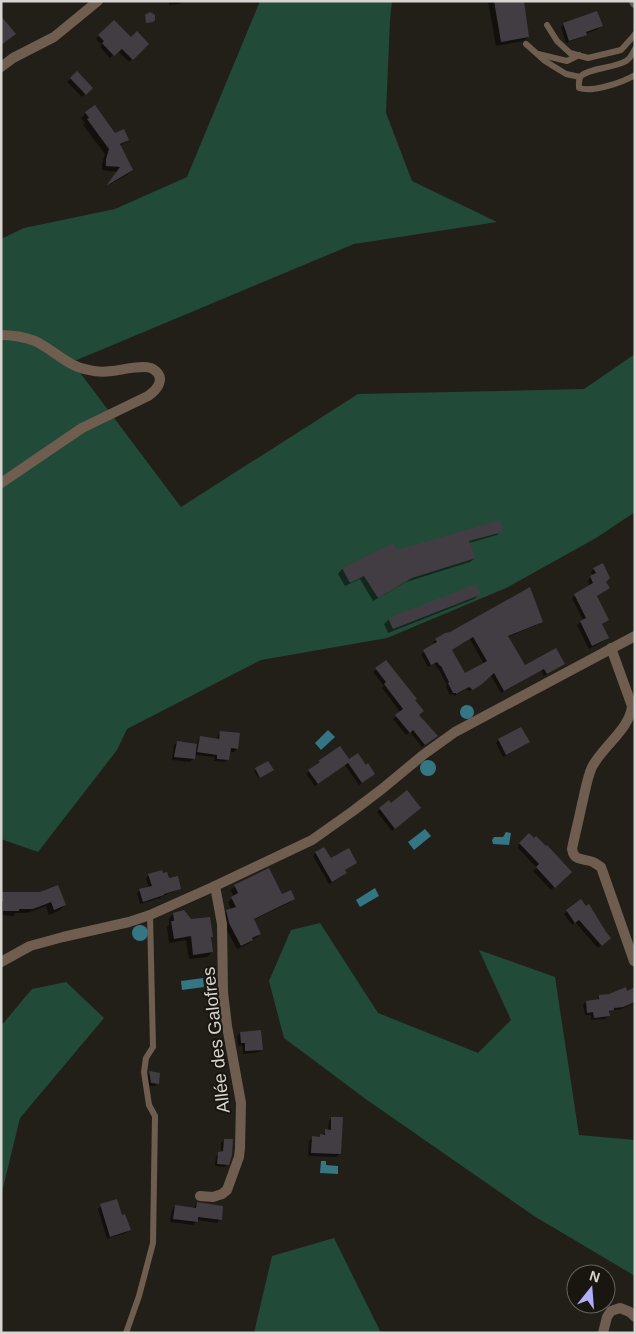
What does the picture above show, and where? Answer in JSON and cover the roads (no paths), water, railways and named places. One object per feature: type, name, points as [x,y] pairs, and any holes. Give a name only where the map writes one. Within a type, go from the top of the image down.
[{"type":"street","points":[[1,66],[54,38],[98,1]]},
{"type":"street","points":[[1,335],[22,337],[36,342],[75,366],[86,370],[97,372],[144,367],[152,368],[158,373],[159,386],[155,392],[148,396],[82,428],[1,483]]},
{"type":"street","points":[[1,962],[30,946],[129,922],[150,915],[312,840],[353,811],[455,732],[635,636]]},
{"type":"street","points":[[611,648],[632,706],[631,713],[623,727],[599,755],[592,768],[587,781],[572,849],[573,854],[577,858],[593,862],[601,867],[634,961]]},
{"type":"street","name":"Allée des Galofres","points":[[200,1196],[213,1197],[227,1190],[239,1157],[240,1148],[241,1103],[227,1026],[223,992],[222,924],[215,886]]},
{"type":"street","points":[[603,1333],[607,1317],[611,1311],[620,1308],[630,1312],[635,1317]]},
{"type":"lane","points":[[547,25],[557,41],[570,53],[588,58],[621,50],[635,34]]},
{"type":"lane","points":[[526,44],[545,61],[566,74],[580,76],[627,61],[635,48]]},
{"type":"lane","points":[[538,54],[567,61],[579,55]]},
{"type":"lane","points":[[580,76],[579,88],[584,90],[600,88],[635,75]]},
{"type":"lane","points":[[126,1333],[139,1296],[153,1243],[154,1116],[149,1105],[144,1072],[146,1058],[153,1047],[150,915]]},
{"type":"water","points":[[464,705],[470,705],[474,712],[470,719],[464,719],[460,715],[460,709]]},
{"type":"water","points":[[328,730],[335,737],[321,750],[315,743]]},
{"type":"water","points":[[428,760],[434,762],[436,768],[434,774],[428,776],[422,774],[420,768],[422,762]]},
{"type":"water","points":[[425,829],[431,836],[414,850],[408,842]]},
{"type":"water","points":[[506,832],[511,833],[509,845],[493,844],[492,840],[494,837],[503,837]]},
{"type":"water","points":[[375,888],[379,896],[360,907],[356,900]]},
{"type":"water","points":[[140,925],[146,927],[148,933],[146,939],[140,941],[134,939],[132,933],[134,927]]},
{"type":"water","points":[[203,978],[204,987],[182,990],[181,981]]},
{"type":"water","points":[[321,1161],[326,1161],[326,1165],[338,1166],[338,1174],[320,1173]]}]
